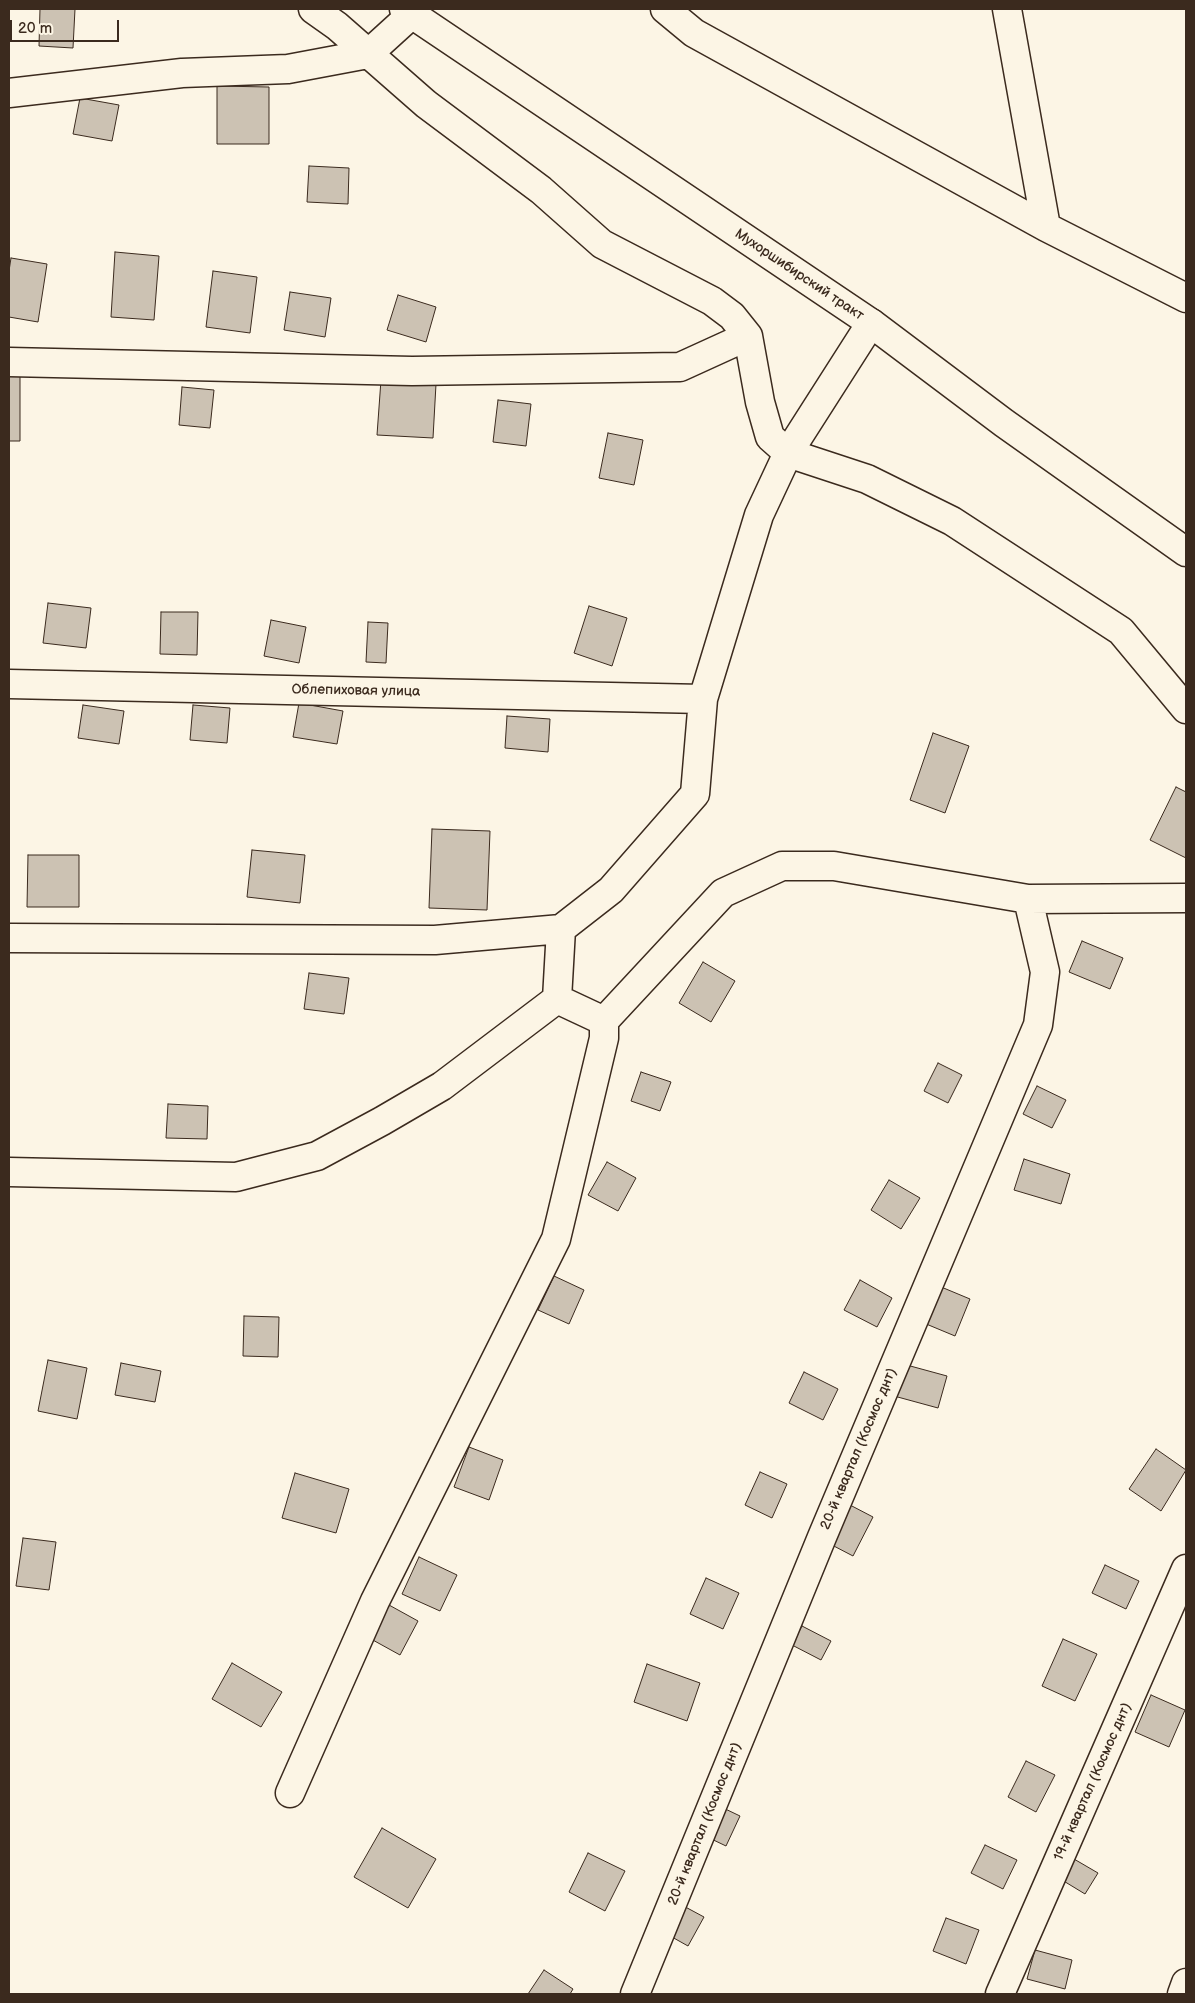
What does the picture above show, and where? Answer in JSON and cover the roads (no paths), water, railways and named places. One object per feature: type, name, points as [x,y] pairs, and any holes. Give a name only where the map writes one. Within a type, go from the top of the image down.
[{"type":"street","points":[[313,9],[337,26],[426,104],[541,190],[602,244],[712,301],[732,316],[748,336],[760,402],[770,437],[788,453],[867,479],[952,521],[1121,631],[1186,709]]},
{"type":"street","points":[[665,9],[694,33],[1046,227],[1186,298]]},
{"type":"street","points":[[678,9],[694,33]]},
{"type":"street","points":[[1007,9],[1046,227]]},
{"type":"street","points":[[9,93],[182,73],[288,69],[368,54],[408,11]]},
{"type":"street","name":"Мухоршибирский тракт","points":[[408,11],[871,323],[1004,423],[1186,552]]},
{"type":"street","points":[[9,938],[435,940],[561,930],[611,890],[695,794],[703,699],[759,515],[788,453],[871,323]]},
{"type":"street","points":[[9,362],[412,371],[680,367],[748,336]]},
{"type":"street","name":"Облепиховая улица","points":[[9,684],[703,699]]},
{"type":"street","points":[[290,1793],[376,1601],[556,1238],[604,1038],[604,1021],[723,893],[782,866],[834,866],[1028,899],[1186,898]]},
{"type":"street","name":"20-й квартал (Космос днт)","points":[[635,1994],[822,1537],[1038,1025],[1045,972],[1028,899]]},
{"type":"street","points":[[9,1172],[236,1177],[317,1156],[442,1086],[557,999],[561,930]]},
{"type":"street","points":[[557,999],[604,1021]]},
{"type":"street","name":"19-й квартал (Космос днт)","points":[[1000,1994],[1186,1569]]},
{"type":"street","points":[[1182,1994],[1186,1983]]}]
